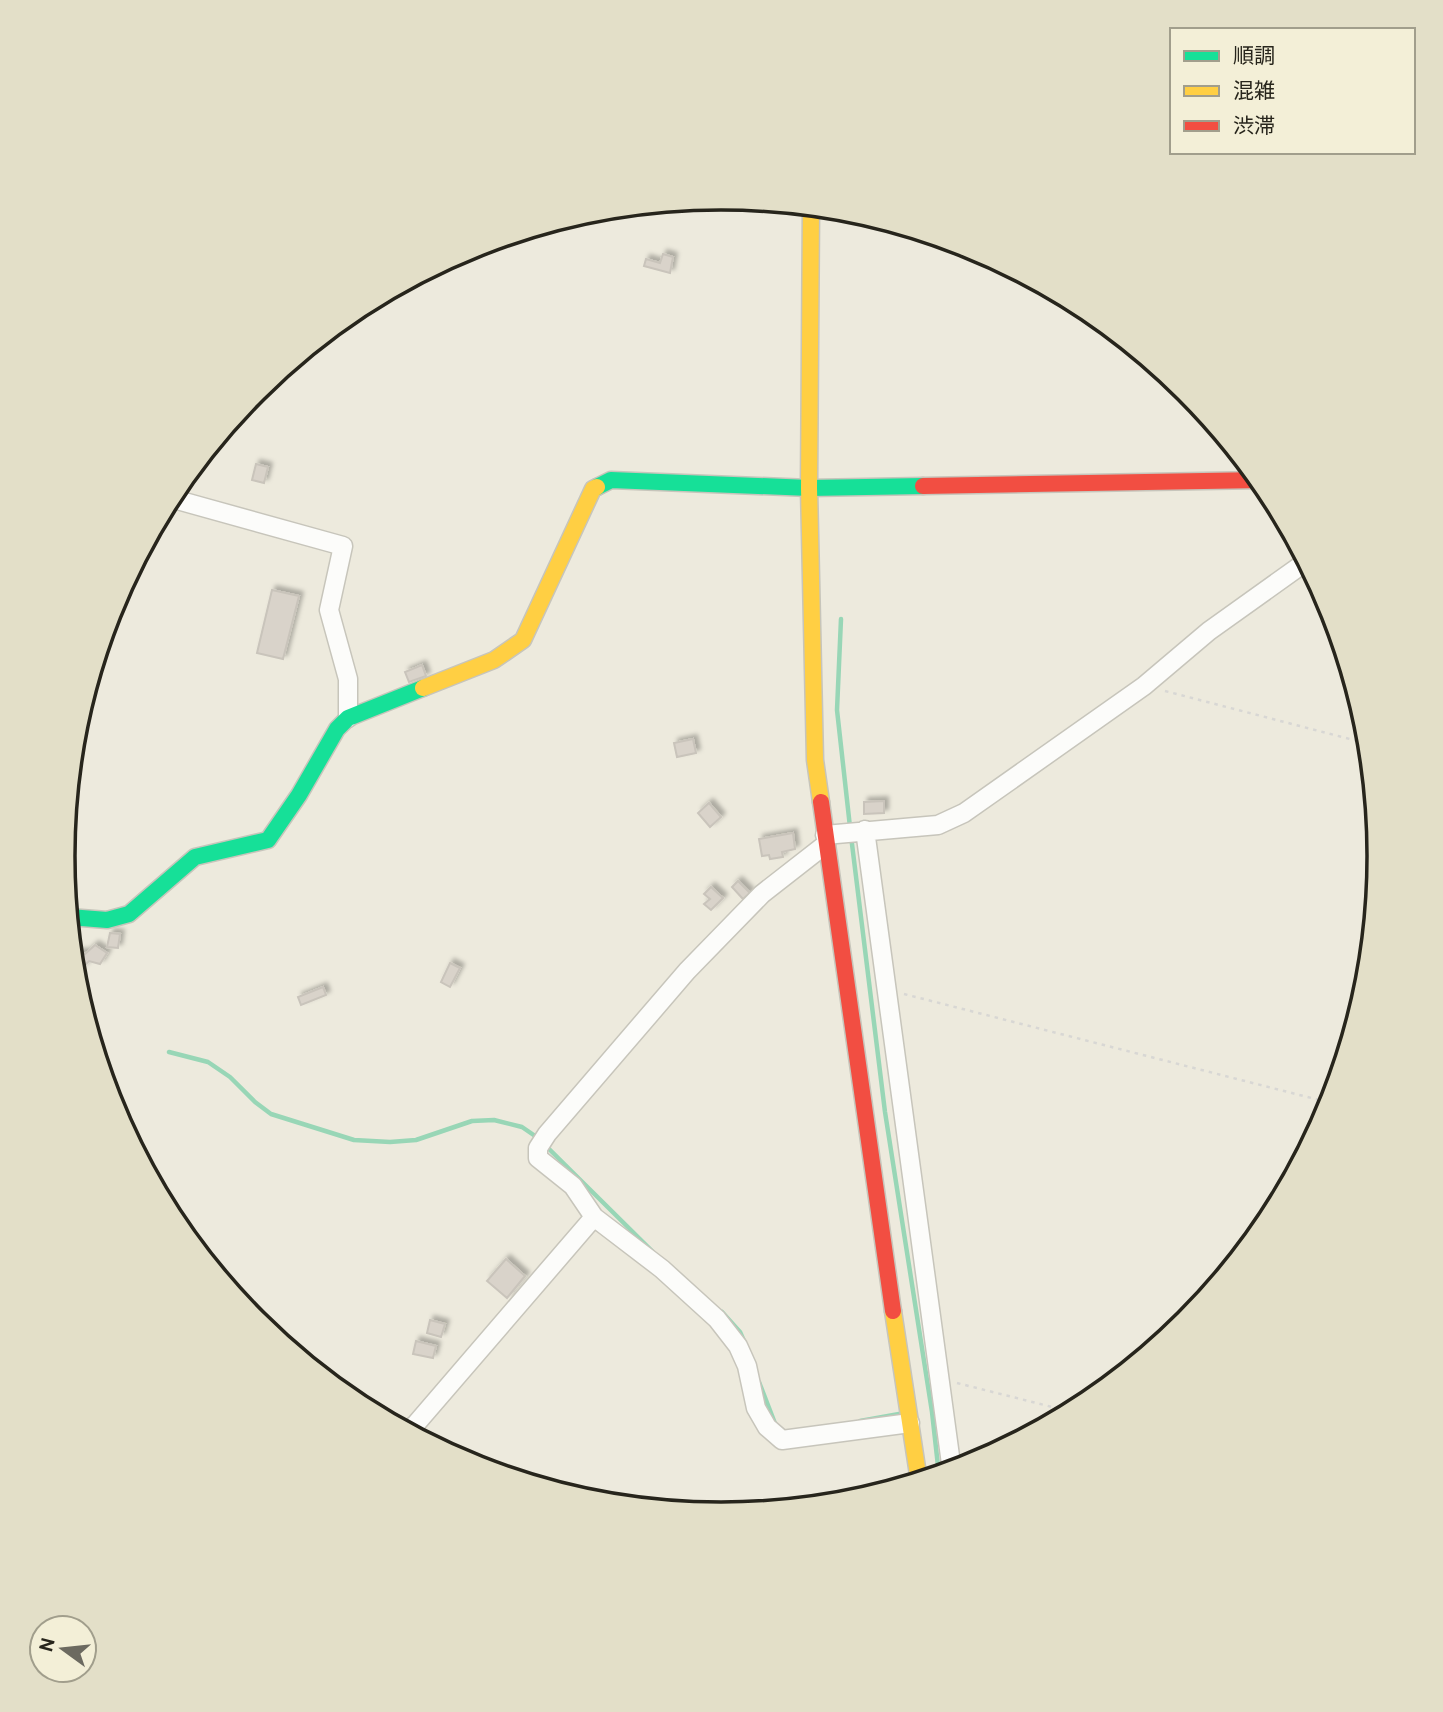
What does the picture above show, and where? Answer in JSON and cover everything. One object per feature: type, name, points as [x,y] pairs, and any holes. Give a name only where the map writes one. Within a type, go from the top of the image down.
[{"type":"street","points":[[811,216],[809,488],[815,760],[829,837],[917,1471]]},
{"type":"street","points":[[79,918],[107,920],[129,914],[195,857],[268,840],[299,795],[337,729],[348,718],[495,660],[523,640],[593,489],[611,480],[809,488],[1247,480]]},
{"type":"street","points":[[181,501],[343,546],[329,610],[348,678],[348,718]]},
{"type":"street","points":[[909,1423],[782,1440],[767,1427],[756,1408],[747,1366],[738,1346],[717,1320],[662,1269],[594,1217],[573,1186],[538,1158],[543,1141],[687,971],[762,894],[829,837],[860,831],[938,825],[964,813],[1144,686],[1209,631],[1299,567]]},
{"type":"street","points":[[860,831],[888,990],[951,1460]]},
{"type":"street","points":[[415,1425],[594,1217]]},
{"type":"path","points":[[1144,686],[1357,741]]},
{"type":"path","points":[[888,990],[1320,1100]]},
{"type":"path","points":[[940,1379],[1057,1408]]},
{"type":"building","points":[[663,254],[673,257],[670,273],[644,266],[646,259],[660,263]]},
{"type":"building","points":[[256,464],[268,467],[264,483],[252,480]]},
{"type":"building","points":[[272,590],[299,596],[283,659],[257,653]]},
{"type":"building","points":[[422,665],[426,676],[409,682],[405,672]]},
{"type":"building","points":[[693,739],[696,753],[677,757],[674,743]]},
{"type":"building","points":[[884,801],[884,813],[864,814],[864,802]]},
{"type":"building","points":[[709,803],[721,817],[710,827],[698,813]]},
{"type":"building","points":[[793,833],[795,849],[782,852],[783,857],[770,859],[769,855],[762,856],[759,839]]},
{"type":"building","points":[[738,881],[750,893],[743,899],[732,887]]},
{"type":"building","points":[[711,887],[723,898],[711,910],[704,904],[710,899],[704,894]]},
{"type":"building","points":[[110,933],[120,934],[118,948],[107,947]]},
{"type":"building","points":[[95,945],[107,953],[100,964],[89,961],[85,965],[85,954]]},
{"type":"building","points":[[450,963],[460,968],[450,987],[441,982]]},
{"type":"building","points":[[323,987],[326,995],[301,1005],[298,997]]},
{"type":"building","points":[[506,1259],[525,1276],[507,1298],[487,1281]]},
{"type":"building","points":[[430,1320],[445,1324],[441,1337],[427,1333]]},
{"type":"building","points":[[416,1341],[436,1346],[433,1358],[413,1354]]},
{"type":"waterway","points":[[841,619],[837,710],[850,827]]},
{"type":"waterway","points":[[851,836],[885,1112],[938,1465]]},
{"type":"waterway","points":[[169,1052],[208,1062],[230,1077],[271,1114],[354,1140],[416,1140],[472,1121],[494,1120],[522,1127],[538,1138]]},
{"type":"waterway","points":[[544,1144],[652,1251]]},
{"type":"waterway","points":[[722,1312],[740,1332],[744,1341]]},
{"type":"waterway","points":[[759,1382],[776,1426]]},
{"type":"waterway","points":[[860,1421],[899,1414]]},
{"type":"traffic: fast","points":[[597,487],[611,480],[809,488],[923,486]]},
{"type":"traffic: fast","points":[[79,918],[107,920],[129,914],[195,857],[268,840],[299,795],[337,729],[348,718],[423,688]]},
{"type":"traffic: slow","points":[[811,216],[809,488],[815,760],[821,802]]},
{"type":"traffic: slow","points":[[423,688],[494,660],[523,640],[593,489],[597,487]]},
{"type":"traffic: slow","points":[[893,1311],[918,1471]]},
{"type":"traffic: jam","points":[[923,486],[1247,480]]},
{"type":"traffic: jam","points":[[821,802],[893,1311]]}]
